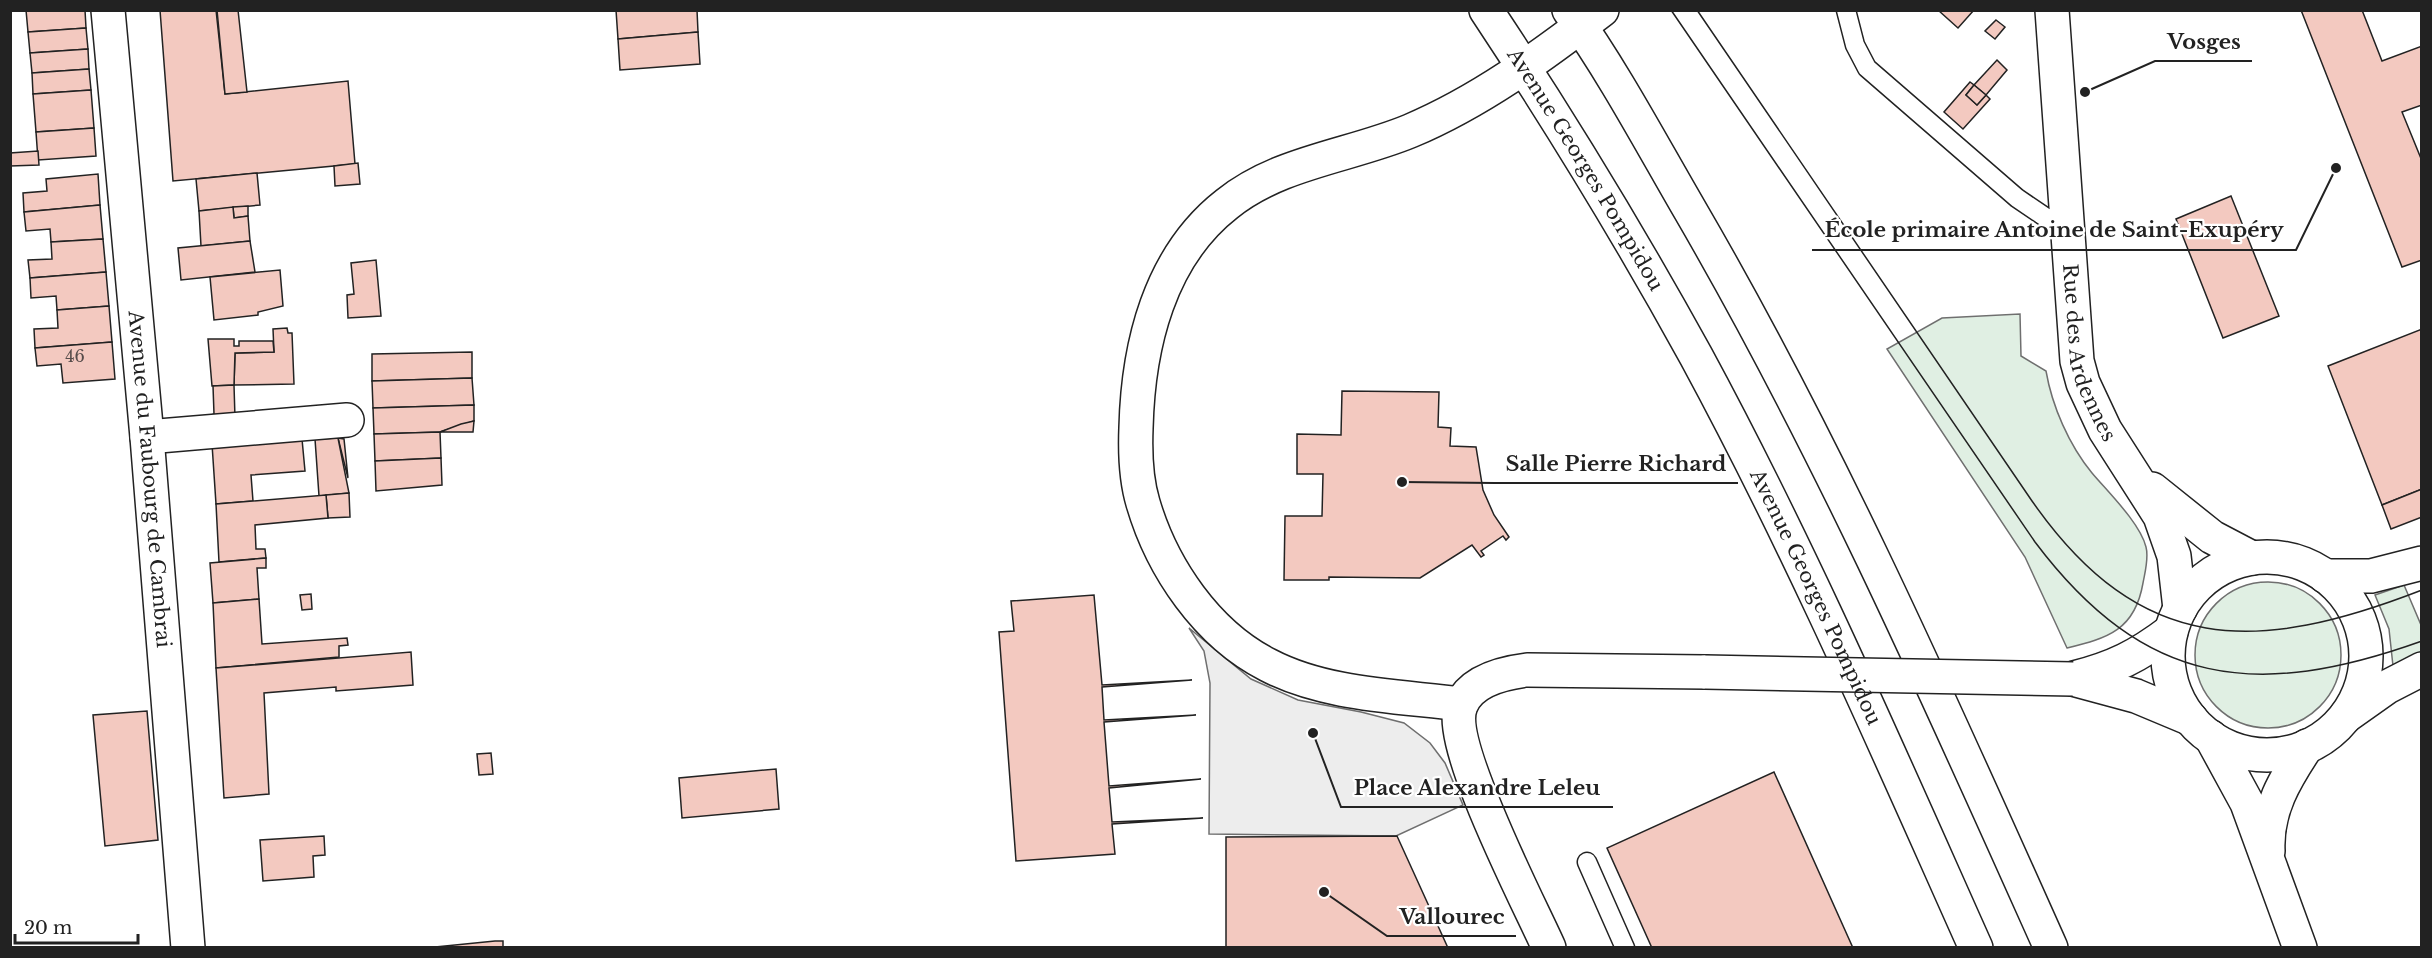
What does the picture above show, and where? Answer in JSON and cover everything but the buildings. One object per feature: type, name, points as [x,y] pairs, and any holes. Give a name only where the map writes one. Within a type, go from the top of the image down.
[{"type":"street","name":"Avenue du Faubourg de Cambrai","points":[[108,10],[147,437],[188,948]]},
{"type":"street","name":"Avenue Georges Pompidou","points":[[1486,10],[1524,67],[1634,248],[1739,440],[1806,577],[1976,948]]},
{"type":"street","name":"Rue des Ardennes","points":[[2052,10],[2077,361],[2083,382],[2105,430],[2160,516],[2168,535],[2174,556],[2176,620]]},
{"type":"street","points":[[1461,704],[1342,688],[1311,681],[1267,665],[1243,650],[1209,620],[1191,597],[1158,544],[1142,501],[1136,450],[1137,395],[1147,332],[1168,280],[1195,235],[1211,217],[1246,189],[1284,172],[1406,132],[1434,120],[1524,67],[1584,16],[1725,271],[1817,445],[1952,728],[2051,948]]},
{"type":"street","points":[[147,437],[348,420]]},
{"type":"street","name":"Rue des Ardennes","points":[[2133,472],[2199,527],[2252,558]]},
{"type":"street","points":[[2073,679],[2114,667],[2140,654],[2176,620],[2206,578],[2232,564],[2252,558],[2290,560],[2325,576],[2348,600],[2360,623],[2364,642],[2362,681],[2354,701],[2342,719]]},
{"type":"street","points":[[2325,576],[2371,576],[2421,563]]},
{"type":"street","points":[[2176,620],[2169,675],[2180,703],[2201,728],[2247,803],[2300,948]]},
{"type":"street","points":[[2269,868],[2268,846],[2275,801],[2307,746],[2387,687],[2421,669]]},
{"type":"street","points":[[1550,948],[1470,772],[1458,724],[1461,704],[1481,684],[1511,672],[1527,670],[1705,672],[2073,679],[2136,696],[2201,728],[2231,748],[2264,755],[2307,746]]},
{"type":"lane","points":[[1846,10],[1859,56],[1878,79],[2017,198],[2045,217],[2067,225]]},
{"type":"lane","points":[[1587,862],[1625,948]]},
{"type":"green space","points":[[2020,314],[2021,356],[2046,371],[2057,411],[2069,438],[2092,473],[2115,498],[2137,528],[2147,551],[2139,599],[2134,612],[2126,622],[2107,635],[2067,648],[2025,557],[1887,349],[1942,318]]},
{"type":"green space","points":[[2268,582],[2282,583],[2296,588],[2309,594],[2320,603],[2329,614],[2335,627],[2340,641],[2340,669],[2335,683],[2329,696],[2320,707],[2309,716],[2296,722],[2282,727],[2268,728],[2254,727],[2240,722],[2227,716],[2216,707],[2207,696],[2201,683],[2196,669],[2195,655],[2196,641],[2201,627],[2207,614],[2216,603],[2227,594],[2240,588],[2254,583]]},
{"type":"green space","points":[[2404,585],[2421,625],[2421,654],[2393,666],[2389,629],[2375,595]]},
{"type":"shaded area","points":[[1189,628],[1251,679],[1298,700],[1404,723],[1430,743],[1445,763],[1463,805],[1396,836],[1209,834],[1210,683],[1204,651]]},
{"type":"tram line","points":[[1671,10],[2035,542],[2076,591],[2119,627],[2162,653],[2208,668],[2256,674],[2307,671],[2363,660],[2422,641]]},
{"type":"tram line","points":[[1697,10],[2032,501],[2073,552],[2116,590],[2160,615],[2206,628],[2255,631],[2307,625],[2362,611],[2422,590]]},
{"type":"place","name":"Vosges","points":[[2085,92]]},
{"type":"place","name":"École primaire Antoine de Saint-Exupéry","points":[[2336,168]]},
{"type":"place","name":"Salle Pierre Richard","points":[[1402,482]]},
{"type":"place","name":"Place Alexandre Leleu","points":[[1313,733]]},
{"type":"place","name":"Vallourec","points":[[1324,892]]}]
